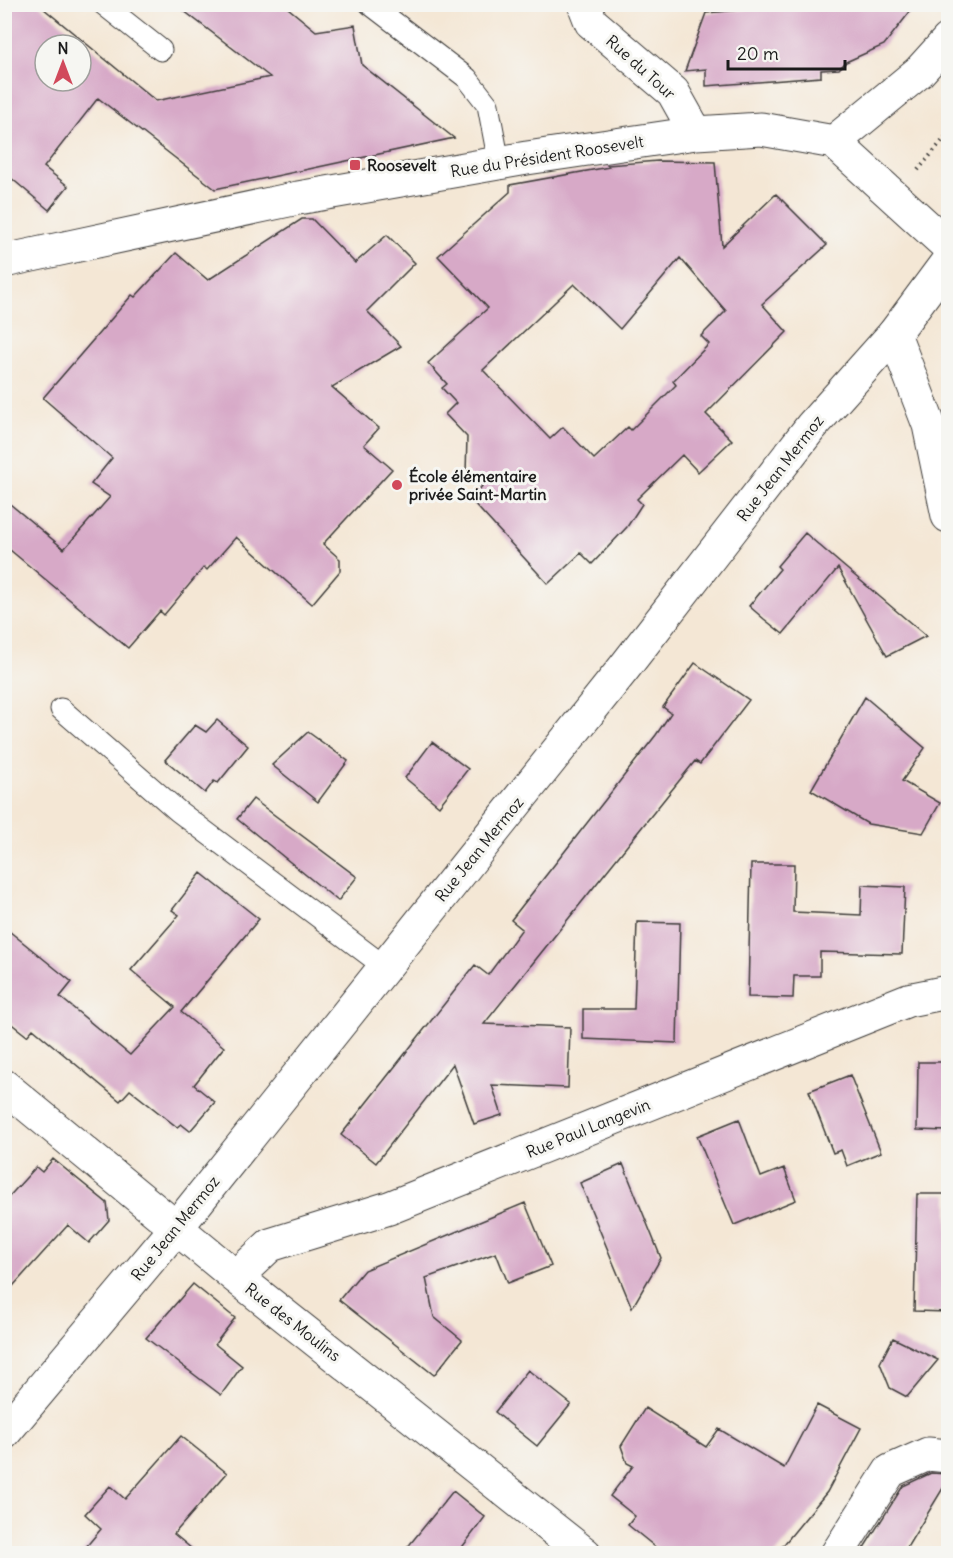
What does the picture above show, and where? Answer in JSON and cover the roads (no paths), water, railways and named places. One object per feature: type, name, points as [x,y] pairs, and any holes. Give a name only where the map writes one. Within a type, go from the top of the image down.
[{"type":"street","name":"Rue du Tour","points":[[584,4],[591,22],[673,92],[696,133]]},
{"type":"street","points":[[948,40],[920,72],[834,142],[948,246]]},
{"type":"street","name":"Rue du Président Roosevelt","points":[[4,261],[298,198],[499,163],[696,133],[761,129],[834,142]]},
{"type":"street","name":"Rue Jean Mermoz","points":[[4,1433],[177,1227],[624,668],[811,427],[894,334],[948,261]]},
{"type":"street","points":[[894,334],[929,425],[948,516]]},
{"type":"street","name":"Rue Paul Langevin","points":[[236,1277],[270,1245],[389,1208],[908,1000],[948,992]]},
{"type":"street","name":"Rue des Moulins","points":[[4,1086],[236,1277],[585,1554]]},
{"type":"street","points":[[837,1554],[890,1471],[928,1454],[948,1456]]},
{"type":"lane","points":[[103,4],[161,50]]},
{"type":"lane","points":[[370,4],[467,78],[488,105],[499,163]]},
{"type":"lane","points":[[61,709],[178,811],[385,967]]},
{"type":"place","name":"Roosevelt","points":[[355,165]]},
{"type":"place","name":"École élémentaire privée Saint-Martin","points":[[397,485]]}]
